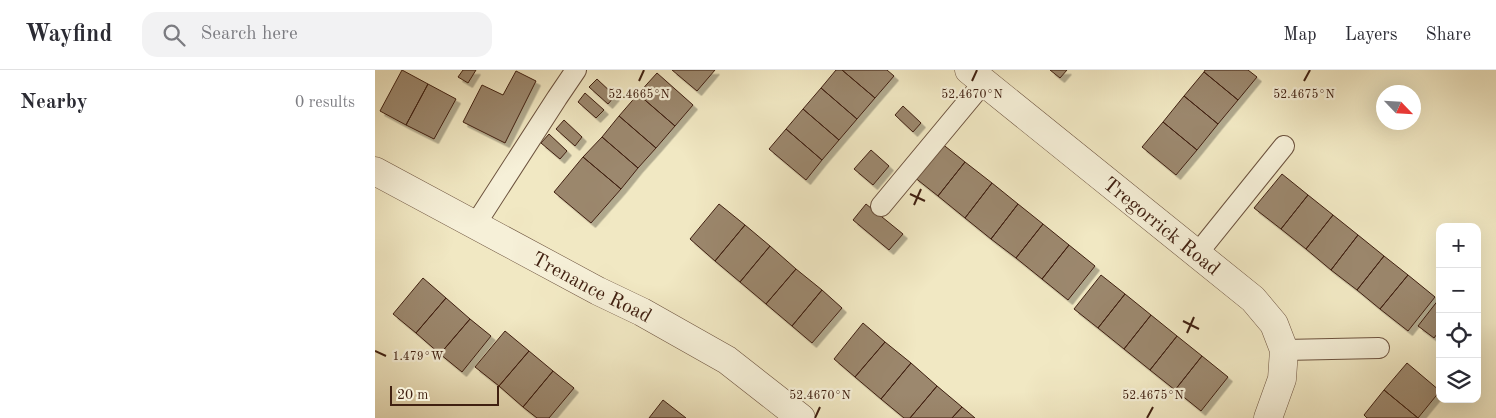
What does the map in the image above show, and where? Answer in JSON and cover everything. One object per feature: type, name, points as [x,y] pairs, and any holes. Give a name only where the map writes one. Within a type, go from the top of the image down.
[{"type":"street","name":"Tregorrick Road","points":[[976,76],[1253,299],[1274,324],[1284,350],[1282,379],[1268,418]]},
{"type":"street","name":"Trenance Road","points":[[375,171],[598,291],[642,312],[727,360],[793,416]]},
{"type":"lane","points":[[475,225],[576,70]]},
{"type":"lane","points":[[881,206],[976,76]]},
{"type":"lane","points":[[1197,254],[1284,146]]},
{"type":"lane","points":[[1284,350],[1379,348]]},
{"type":"building","points":[[402,70],[428,84],[406,125],[380,111]]},
{"type":"building","points":[[463,70],[476,70],[468,83],[458,77]]},
{"type":"building","points":[[672,70],[715,70],[697,91]]},
{"type":"building","points":[[836,70],[842,70],[875,98],[857,119],[821,88]]},
{"type":"building","points":[[842,70],[887,70],[894,76],[875,98]]},
{"type":"building","points":[[1050,70],[1067,70],[1060,78]]},
{"type":"building","points":[[1205,70],[1248,70],[1257,77],[1238,100],[1204,72]]},
{"type":"building","points":[[516,71],[536,81],[505,143],[463,122],[482,85],[503,95]]},
{"type":"building","points":[[1204,72],[1238,100],[1218,124],[1184,96]]},
{"type":"building","points":[[657,73],[693,105],[675,126],[638,94]]},
{"type":"building","points":[[597,79],[615,96],[608,104],[589,87]]},
{"type":"building","points":[[428,84],[456,99],[434,139],[406,125]]},
{"type":"building","points":[[821,88],[857,119],[839,140],[803,109]]},
{"type":"building","points":[[585,93],[604,110],[596,118],[578,102]]},
{"type":"building","points":[[638,94],[675,126],[656,148],[619,116]]},
{"type":"building","points":[[1184,96],[1218,124],[1197,150],[1163,122]]},
{"type":"building","points":[[903,106],[921,123],[913,132],[895,115]]},
{"type":"building","points":[[803,109],[839,140],[822,160],[786,129]]},
{"type":"building","points":[[619,116],[656,148],[638,168],[602,137]]},
{"type":"building","points":[[564,120],[582,137],[575,146],[556,129]]},
{"type":"building","points":[[1163,122],[1197,150],[1176,175],[1142,147]]},
{"type":"building","points":[[786,129],[822,160],[806,180],[769,149]]},
{"type":"building","points":[[549,134],[567,151],[560,159],[541,143]]},
{"type":"building","points":[[602,137],[638,168],[621,189],[583,157]]},
{"type":"building","points":[[941,143],[965,162],[938,196],[914,177]]},
{"type":"building","points":[[871,150],[889,166],[873,185],[854,169]]},
{"type":"building","points":[[583,157],[621,189],[591,223],[554,192]]},
{"type":"building","points":[[965,162],[992,183],[965,218],[938,196]]},
{"type":"building","points":[[1282,174],[1308,195],[1281,229],[1254,208]]},
{"type":"building","points":[[992,183],[1018,204],[991,239],[965,218]]},
{"type":"building","points":[[1308,195],[1333,215],[1306,249],[1281,229]]},
{"type":"building","points":[[719,204],[745,225],[715,261],[690,239]]},
{"type":"building","points":[[866,204],[903,234],[889,250],[853,220]]},
{"type":"building","points":[[1018,204],[1043,224],[1016,258],[991,239]]},
{"type":"building","points":[[1333,215],[1358,235],[1331,270],[1306,249]]},
{"type":"building","points":[[1043,224],[1069,245],[1042,279],[1016,258]]},
{"type":"building","points":[[745,225],[770,246],[740,282],[715,261]]},
{"type":"building","points":[[1358,235],[1384,256],[1357,290],[1331,270]]},
{"type":"building","points":[[1069,245],[1095,266],[1068,300],[1042,279]]},
{"type":"building","points":[[770,246],[796,269],[766,304],[740,282]]},
{"type":"building","points":[[1384,256],[1408,275],[1380,309],[1357,290]]},
{"type":"building","points":[[796,269],[822,290],[792,326],[766,304]]},
{"type":"building","points":[[1101,275],[1125,294],[1098,328],[1074,309]]},
{"type":"building","points":[[1408,275],[1435,297],[1408,331],[1380,309]]},
{"type":"building","points":[[423,278],[446,298],[416,333],[393,314]]},
{"type":"building","points":[[822,290],[842,308],[812,343],[792,326]]},
{"type":"building","points":[[1125,294],[1151,315],[1124,349],[1098,328]]},
{"type":"building","points":[[446,298],[470,319],[440,354],[416,333]]},
{"type":"building","points":[[1436,303],[1436,335],[1434,338],[1418,326]]},
{"type":"building","points":[[1151,315],[1177,336],[1150,370],[1124,349]]},
{"type":"building","points":[[470,319],[491,336],[462,372],[440,354]]},
{"type":"building","points":[[863,323],[885,342],[855,377],[834,359]]},
{"type":"building","points":[[505,331],[529,351],[499,386],[475,367]]},
{"type":"building","points":[[1177,336],[1202,356],[1175,390],[1150,370]]},
{"type":"building","points":[[885,342],[911,363],[881,399],[855,377]]},
{"type":"building","points":[[529,351],[553,371],[523,407],[499,386]]},
{"type":"building","points":[[1202,356],[1228,377],[1201,411],[1175,390]]},
{"type":"building","points":[[911,363],[937,386],[910,418],[904,418],[881,399]]},
{"type":"building","points":[[1407,363],[1436,388],[1436,396],[1418,418],[1384,390]]},
{"type":"building","points":[[553,371],[574,388],[549,418],[537,418],[523,407]]},
{"type":"building","points":[[937,386],[962,407],[952,418],[910,418]]},
{"type":"building","points":[[1384,390],[1418,418],[1367,418],[1364,415]]},
{"type":"building","points":[[663,400],[686,418],[649,418]]},
{"type":"building","points":[[962,407],[975,418],[952,418]]}]
